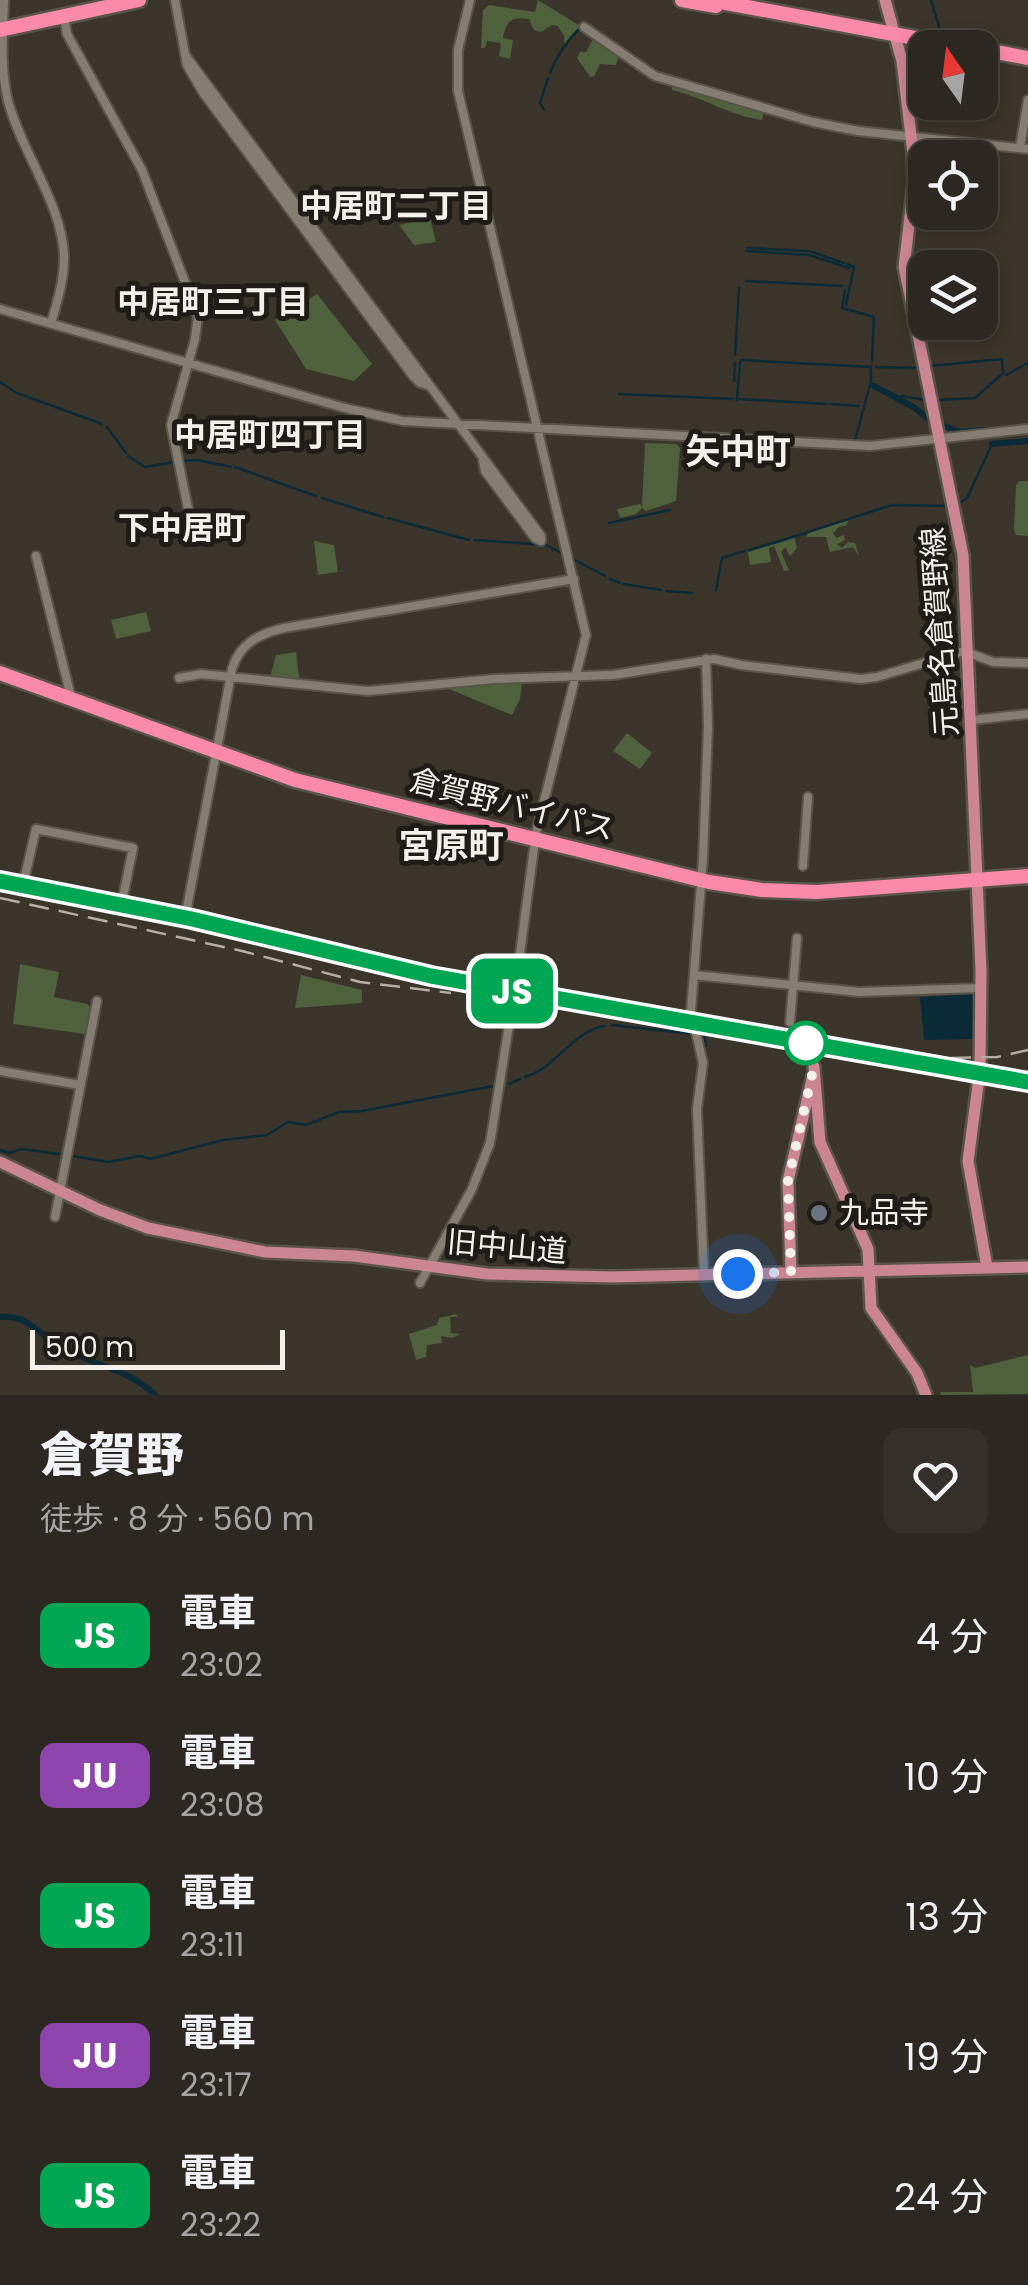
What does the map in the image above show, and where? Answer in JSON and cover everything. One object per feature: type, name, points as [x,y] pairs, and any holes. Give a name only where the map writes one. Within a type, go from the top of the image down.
[{"type":"highway","points":[[2,27],[116,0]]},
{"type":"highway","points":[[64,11],[139,0]]},
{"type":"highway","points":[[682,0],[908,38]]},
{"type":"highway","points":[[710,0],[908,39]]},
{"type":"highway","points":[[998,55],[1028,60]]},
{"type":"highway","name":"倉賀野バイパス","points":[[0,676],[295,780],[702,883],[817,892],[1028,879]]},
{"type":"main road","name":"元島名倉賀野線","points":[[884,0],[896,36],[911,137],[914,183],[903,260],[961,534],[972,720],[980,988],[980,1070],[968,1161],[987,1268]]},
{"type":"main road","points":[[791,1272],[788,1181],[815,1067],[819,1133],[868,1249],[873,1312],[917,1373],[926,1395]]},
{"type":"main road","name":"旧中山道","points":[[0,1162],[132,1223],[266,1252],[522,1276],[1028,1266]]},
{"type":"street","points":[[4,0],[2,60],[8,101],[58,224],[64,252],[62,281],[50,324]]},
{"type":"street","points":[[175,0],[186,56],[541,536],[541,541],[489,477],[483,460]]},
{"type":"street","points":[[470,0],[458,50],[458,92],[586,635],[534,842],[516,984]]},
{"type":"street","points":[[64,11],[67,34],[142,170],[198,316],[171,425],[181,488],[194,533]]},
{"type":"street","points":[[584,27],[655,76],[813,122],[1024,148],[1028,100]]},
{"type":"street","points":[[0,309],[388,419],[870,446],[1028,430]]},
{"type":"street","points":[[36,556],[72,702]]},
{"type":"street","points":[[186,913],[231,677],[240,651],[248,643],[265,633],[574,579]]},
{"type":"street","points":[[178,678],[197,674],[368,691],[494,679],[576,678],[706,660],[861,679],[877,678],[968,651],[993,662],[1028,663]]},
{"type":"street","points":[[704,1275],[697,1108],[703,1063],[691,1011],[702,883],[706,660]]},
{"type":"street","points":[[972,720],[1028,714]]},
{"type":"street","points":[[803,866],[808,797]]},
{"type":"street","points":[[25,876],[36,829],[133,848],[123,897]]},
{"type":"street","points":[[790,1022],[797,938]]},
{"type":"street","points":[[694,975],[859,992],[980,988]]},
{"type":"street","points":[[56,1217],[97,1001]]},
{"type":"street","points":[[420,1283],[472,1189],[490,1143],[512,1007]]},
{"type":"street","points":[[0,1071],[80,1085]]},
{"type":"green space","points":[[538,0],[580,26],[565,47],[558,26],[541,32],[534,30],[529,19],[518,18],[508,24],[503,38],[513,40],[510,59],[499,56],[501,43],[487,41],[485,48],[481,48],[483,10],[489,5],[535,12]]},
{"type":"green space","points":[[594,37],[618,58],[616,65],[600,64],[590,77],[577,58],[580,52],[586,52]]},
{"type":"green space","points":[[672,83],[764,111],[762,120],[672,90]]},
{"type":"green space","points":[[430,218],[436,242],[414,245],[399,225]]},
{"type":"green space","points":[[317,294],[372,364],[354,381],[306,369],[275,320]]},
{"type":"green space","points":[[645,443],[676,444],[680,448],[676,501],[646,511],[642,508],[620,518],[617,509],[640,504],[642,507]]},
{"type":"green space","points":[[1028,481],[1028,536],[1016,535],[1014,530],[1016,485]]},
{"type":"green space","points":[[848,519],[847,525],[833,533],[836,538],[844,535],[845,540],[837,544],[842,548],[848,542],[855,543],[859,556],[853,547],[830,552],[826,537],[806,537],[809,532]]},
{"type":"green space","points":[[794,537],[797,548],[790,556],[785,547],[781,552],[789,570],[784,571],[774,546],[769,548],[771,562],[750,565],[748,552]]},
{"type":"green space","points":[[314,541],[334,545],[338,572],[318,575]]},
{"type":"green space","points":[[146,612],[151,631],[116,639],[111,620]]},
{"type":"green space","points":[[296,652],[300,685],[269,681],[276,655]]},
{"type":"green space","points":[[496,680],[522,682],[520,699],[512,715],[444,687]]},
{"type":"green space","points":[[627,733],[652,753],[640,769],[613,751]]},
{"type":"green space","points":[[20,964],[59,972],[54,997],[91,1008],[85,1034],[13,1024]]},
{"type":"green space","points":[[301,975],[362,990],[362,1003],[295,1008]]},
{"type":"green space","points":[[456,1314],[458,1317],[450,1317],[451,1333],[461,1334],[452,1338],[441,1336],[442,1343],[427,1345],[426,1357],[416,1360],[409,1334]]},
{"type":"green space","points":[[1028,1355],[1028,1394],[941,1395],[940,1392],[973,1392],[970,1365],[975,1368]]},
{"type":"water","points":[[975,994],[974,1039],[924,1040],[920,997]]},
{"type":"waterway","points":[[931,0],[940,30]]},
{"type":"waterway","points":[[550,73],[562,49],[579,29]]},
{"type":"waterway","points":[[544,110],[540,103],[548,78]]},
{"type":"waterway","points":[[747,248],[809,251]]},
{"type":"waterway","points":[[747,251],[809,255],[849,268]]},
{"type":"waterway","points":[[812,252],[844,263]]},
{"type":"waterway","points":[[846,305],[854,267],[847,264]]},
{"type":"waterway","points":[[746,281],[842,286]]},
{"type":"waterway","points":[[735,355],[739,288]]},
{"type":"waterway","points":[[845,290],[842,308],[874,317],[872,361]]},
{"type":"waterway","points":[[930,366],[1002,359],[1003,373],[975,398],[937,400]]},
{"type":"waterway","points":[[741,360],[871,367],[855,440]]},
{"type":"waterway","points":[[737,400],[740,362]]},
{"type":"waterway","points":[[734,381],[735,363]]},
{"type":"waterway","points":[[1006,375],[1028,363]]},
{"type":"waterway","points":[[876,367],[919,368]]},
{"type":"waterway","points":[[0,382],[15,392]]},
{"type":"waterway","points":[[874,386],[915,408],[934,424]]},
{"type":"waterway","points":[[17,393],[102,424]]},
{"type":"waterway","points":[[619,394],[733,399]]},
{"type":"waterway","points":[[898,398],[925,400]]},
{"type":"waterway","points":[[740,399],[827,404]]},
{"type":"waterway","points":[[831,404],[859,406]]},
{"type":"waterway","points":[[941,425],[960,432],[985,430]]},
{"type":"waterway","points":[[107,427],[126,453]]},
{"type":"waterway","points":[[992,444],[1028,441]]},
{"type":"waterway","points":[[958,504],[967,498],[992,444]]},
{"type":"waterway","points":[[128,456],[145,467],[174,462]]},
{"type":"waterway","points":[[183,461],[231,467]]},
{"type":"waterway","points":[[235,467],[316,496]]},
{"type":"waterway","points":[[322,498],[383,517]]},
{"type":"waterway","points":[[774,543],[892,505],[947,506]]},
{"type":"waterway","points":[[609,523],[670,510]]},
{"type":"waterway","points":[[388,518],[469,540]]},
{"type":"waterway","points":[[475,540],[546,545],[563,554]]},
{"type":"waterway","points":[[749,550],[773,543]]},
{"type":"waterway","points":[[716,590],[722,558],[745,551]]},
{"type":"waterway","points":[[573,559],[605,576]]},
{"type":"waterway","points":[[610,579],[620,583]]},
{"type":"waterway","points":[[623,584],[661,590]]},
{"type":"waterway","points":[[666,591],[692,593]]},
{"type":"waterway","points":[[612,1025],[693,1034]]},
{"type":"waterway","points":[[525,1077],[546,1066],[583,1035],[604,1026]]},
{"type":"waterway","points":[[701,1035],[706,1046]]},
{"type":"waterway","points":[[509,1084],[520,1079]]},
{"type":"waterway","points":[[73,1156],[108,1162],[140,1156],[150,1159],[223,1140],[267,1135],[288,1122],[306,1125],[339,1112],[493,1086]]},
{"type":"waterway","points":[[0,1150],[59,1154]]},
{"type":"waterway","points":[[0,1317],[26,1322],[62,1348],[123,1374],[155,1395]]},
{"type":"tunnel","points":[[512,1007],[516,984]]},
{"type":"railway","points":[[0,881],[192,919],[431,976],[1028,1082]]},
{"type":"railway","points":[[0,898],[242,951],[360,982],[451,993]]},
{"type":"railway","points":[[951,1058],[997,1057],[1028,1050]]},
{"type":"train","name":"JS","points":[[0,881],[192,919],[390,968],[1028,1082]]},
{"type":"place","name":"九品寺","points":[[819,1213]]},
{"type":"district","name":"中居町二丁目","points":[[396,206]]},
{"type":"district","name":"中居町三丁目","points":[[213,302]]},
{"type":"district","name":"中居町四丁目","points":[[270,435]]},
{"type":"district","name":"矢中町","points":[[738,452]]},
{"type":"district","name":"下中居町","points":[[182,528]]},
{"type":"district","name":"宮原町","points":[[451,846]]},
{"type":"route","points":[[738,1274],[791,1272],[788,1181],[815,1062],[806,1043]]}]
